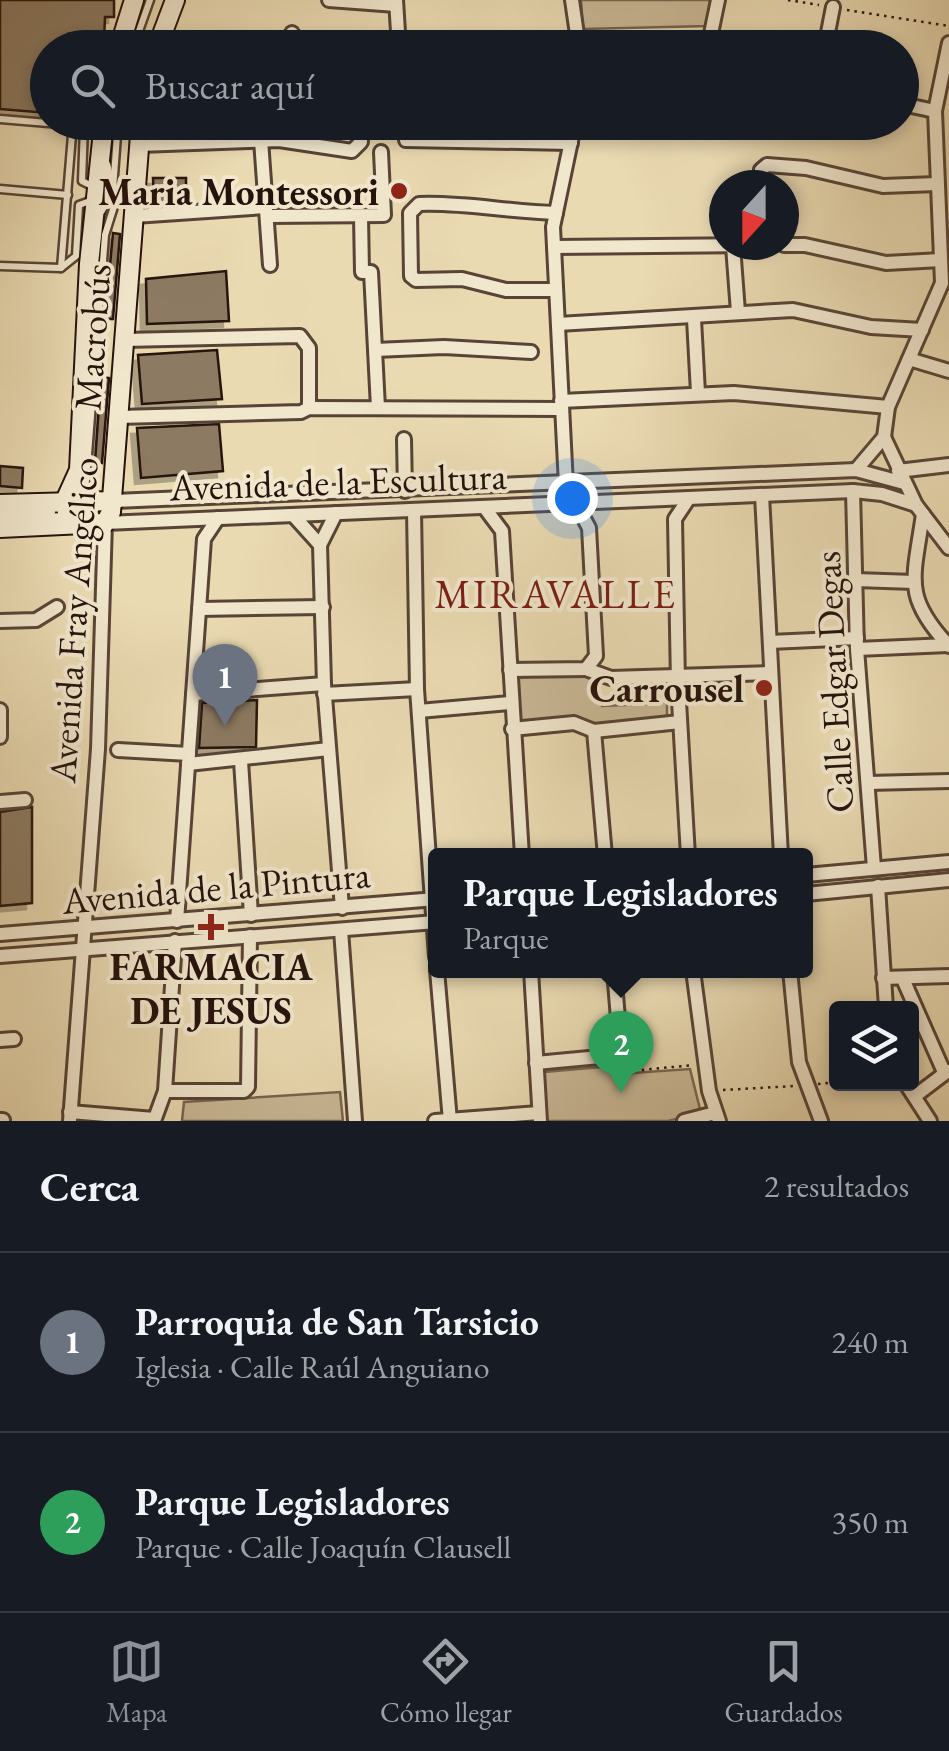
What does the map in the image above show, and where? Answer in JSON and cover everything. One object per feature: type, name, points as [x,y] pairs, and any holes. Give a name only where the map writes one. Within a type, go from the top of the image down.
[{"type":"street","points":[[129,30],[134,0]]},
{"type":"street","points":[[162,30],[173,0]]},
{"type":"street","points":[[329,0],[396,3],[397,30]]},
{"type":"street","points":[[572,0],[577,30]]},
{"type":"street","points":[[712,30],[718,0]]},
{"type":"street","points":[[829,30],[833,8]]},
{"type":"street","points":[[949,43],[944,92],[936,111],[943,167],[937,184],[946,284],[888,407],[884,436],[919,510],[949,548]]},
{"type":"street","points":[[919,108],[936,111]]},
{"type":"street","name":"Avenida Fray Angélico","points":[[69,510],[78,470],[105,140]]},
{"type":"street","name":"Avenida Fray Angélico","points":[[70,1117],[98,749],[105,523],[120,417],[139,140]]},
{"type":"street","points":[[139,146],[262,140],[352,151],[361,140]]},
{"type":"street","points":[[262,140],[270,265]]},
{"type":"street","points":[[406,140],[570,142],[556,213],[554,247],[566,485],[590,528]]},
{"type":"street","points":[[134,216],[267,212],[384,215],[381,152]]},
{"type":"street","points":[[762,170],[766,165],[806,168],[882,186],[937,184]]},
{"type":"street","points":[[556,213],[500,212],[459,203],[419,204],[410,212],[412,276],[416,280],[462,279],[506,290],[556,290]]},
{"type":"street","points":[[361,216],[362,272],[371,272],[378,408]]},
{"type":"street","points":[[799,245],[886,263],[942,260]]},
{"type":"street","points":[[554,247],[709,246]]},
{"type":"street","points":[[734,260],[738,312]]},
{"type":"street","points":[[558,324],[694,319],[792,310],[870,326],[922,330]]},
{"type":"street","points":[[694,319],[698,393]]},
{"type":"street","points":[[124,340],[300,336],[307,342],[310,408]]},
{"type":"street","points":[[375,350],[444,347],[530,352]]},
{"type":"street","points":[[909,360],[949,371]]},
{"type":"street","points":[[120,417],[302,412],[310,408],[562,405],[698,393],[888,407]]},
{"type":"street","points":[[856,470],[884,436]]},
{"type":"street","points":[[404,439],[404,490]]},
{"type":"street","points":[[901,477],[949,465]]},
{"type":"street","name":"Avenida de la Escultura","points":[[0,528],[110,501],[856,470],[901,477]]},
{"type":"street","name":"Avenida de la Escultura","points":[[0,504],[69,510],[105,523],[852,492],[882,494],[919,510]]},
{"type":"street","name":"Calle Edgar Degas","points":[[852,492],[857,643],[874,868]]},
{"type":"street","points":[[762,495],[781,848]]},
{"type":"street","points":[[688,848],[678,676],[676,520],[689,498]]},
{"type":"street","points":[[656,500],[676,520]]},
{"type":"street","points":[[589,667],[596,656],[590,528],[604,502]]},
{"type":"street","points":[[502,531],[519,506]]},
{"type":"street","points":[[484,507],[502,531],[521,848]]},
{"type":"street","points":[[414,510],[417,689],[430,848]]},
{"type":"street","points":[[919,510],[914,582],[922,617],[948,646]]},
{"type":"street","points":[[336,513],[320,545],[324,689],[342,908]]},
{"type":"street","points":[[293,515],[320,545]]},
{"type":"street","points":[[177,921],[204,540],[218,518]]},
{"type":"street","points":[[190,520],[204,540]]},
{"type":"street","points":[[856,580],[914,582]]},
{"type":"street","points":[[199,609],[323,607]]},
{"type":"street","points":[[0,621],[36,620],[57,608]]},
{"type":"street","points":[[770,642],[948,646]]},
{"type":"street","points":[[510,670],[589,667],[611,678],[770,673]]},
{"type":"street","points":[[193,694],[417,689]]},
{"type":"street","points":[[419,711],[510,703]]},
{"type":"street","points":[[512,729],[574,724],[594,731],[680,722]]},
{"type":"street","points":[[594,731],[604,848]]},
{"type":"street","points":[[118,750],[241,761],[329,749]]},
{"type":"street","points":[[241,761],[251,916]]},
{"type":"street","points":[[868,783],[949,781]]},
{"type":"street","points":[[0,802],[25,800]]},
{"type":"street","points":[[813,874],[949,862]]},
{"type":"street","points":[[813,893],[949,880]]},
{"type":"street","points":[[878,886],[885,1001]]},
{"type":"street","name":"Avenida de la Pintura","points":[[0,934],[428,900]]},
{"type":"street","name":"Avenida de la Pintura","points":[[0,956],[428,923]]},
{"type":"street","points":[[341,930],[355,1121]]},
{"type":"street","points":[[165,1091],[244,1091],[248,1087],[250,936]]},
{"type":"street","points":[[70,1117],[154,1120],[165,1091],[175,941]]},
{"type":"street","points":[[883,978],[949,976]]},
{"type":"street","points":[[437,978],[444,1120],[540,1117],[531,978]]},
{"type":"street","points":[[536,1062],[621,1055],[615,978]]},
{"type":"street","points":[[684,1121],[717,1117],[709,1091],[694,978]]},
{"type":"street","points":[[791,978],[798,1062],[821,1121]]},
{"type":"street","points":[[904,978],[946,1071],[915,1096]]},
{"type":"street","points":[[911,1091],[930,1121]]},
{"type":"lane","points":[[134,30],[146,0]]},
{"type":"lane","points":[[0,120],[30,122]]},
{"type":"lane","points":[[61,268],[72,140]]},
{"type":"lane","points":[[86,140],[82,182],[101,192]]},
{"type":"lane","points":[[0,266],[61,268],[76,256],[79,205],[101,192],[114,140]]},
{"type":"lane","name":"Macrobús","points":[[110,501],[138,140]]},
{"type":"lane","points":[[0,189],[68,195]]},
{"type":"lane","points":[[0,516],[69,510]]},
{"type":"path","points":[[788,0],[949,26]]},
{"type":"path","points":[[621,1055],[641,1070],[705,1063]]},
{"type":"path","points":[[709,1091],[829,1083]]},
{"type":"shaded area","points":[[581,0],[714,0],[708,26],[583,29]]},
{"type":"shaded area","points":[[597,676],[602,706],[648,704],[654,687],[667,686],[667,721],[586,728],[513,725],[511,677]]},
{"type":"shaded area","points":[[613,1066],[632,1073],[690,1069],[701,1113],[668,1121],[547,1121],[544,1072]]},
{"type":"shaded area","points":[[340,1092],[343,1121],[182,1121],[184,1102]]},
{"type":"building","points":[[0,0],[114,0],[114,17],[105,17],[104,30],[30,30],[30,112],[0,109]]},
{"type":"building","points":[[153,178],[186,178],[186,202],[154,205]]},
{"type":"building","points":[[113,233],[120,234],[113,319],[105,319]]},
{"type":"building","points":[[226,271],[229,321],[147,324],[146,279]]},
{"type":"building","points":[[217,350],[222,399],[142,404],[138,355]]},
{"type":"building","points":[[101,377],[109,378],[102,463],[95,462]]},
{"type":"building","points":[[219,424],[223,471],[141,478],[137,428]]},
{"type":"building","points":[[0,466],[23,468],[22,488],[0,486]]},
{"type":"building","points":[[257,700],[256,747],[199,748],[202,703]]},
{"type":"building","points":[[32,807],[32,903],[0,906],[0,812]]},
{"type":"place","name":"Maria Montessori","points":[[399,191]]},
{"type":"place","name":"Carrousel","points":[[764,688]]},
{"type":"place","name":"Parroquia de San Tarsicio","points":[[225,726]]},
{"type":"place","name":"FARMACIA DE JESUS","points":[[211,927]]},
{"type":"place","name":"Parque Legisladores","points":[[621,1093]]},
{"type":"district","name":"MIRAVALLE","points":[[556,594]]}]
